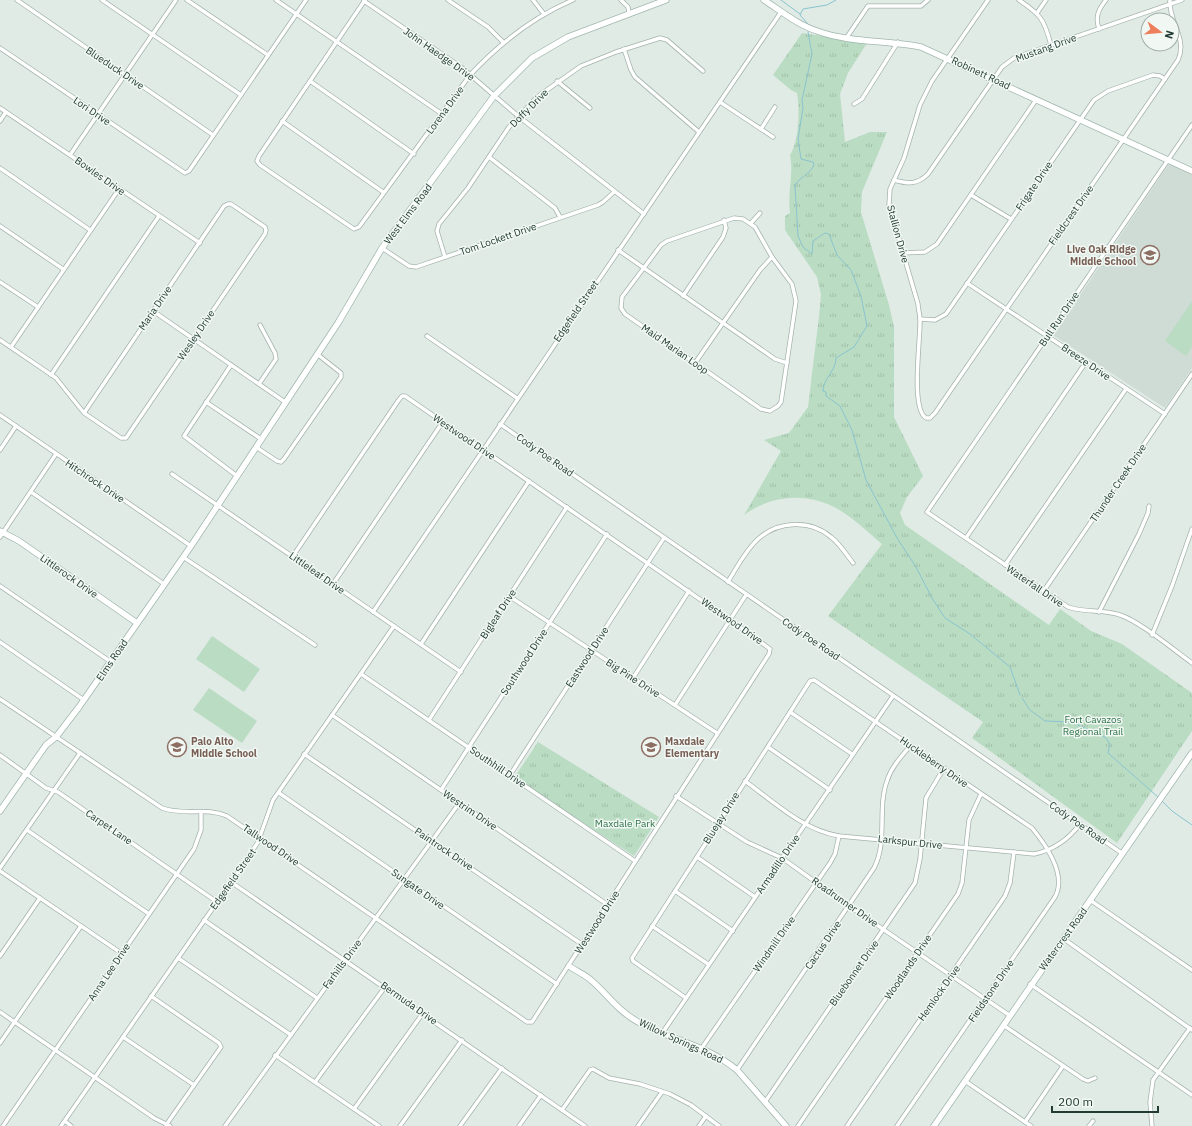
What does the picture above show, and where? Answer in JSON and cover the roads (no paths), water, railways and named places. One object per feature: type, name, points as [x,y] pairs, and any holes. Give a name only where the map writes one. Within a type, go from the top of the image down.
[{"type":"street","name":"Blueduck Drive","points":[[17,0],[213,135]]},
{"type":"street","points":[[102,0],[241,95]]},
{"type":"street","points":[[70,155],[176,0]]},
{"type":"street","points":[[188,0],[268,55]]},
{"type":"street","points":[[276,0],[442,114]]},
{"type":"street","points":[[213,135],[306,0]]},
{"type":"street","points":[[448,0],[488,27],[503,42]]},
{"type":"street","points":[[533,0],[544,14]]},
{"type":"street","name":"Lorena Drive","points":[[282,121],[257,160],[260,165],[352,228],[356,228],[414,154],[470,75],[503,42],[544,14],[573,0]]},
{"type":"street","points":[[621,0],[628,7],[629,13]]},
{"type":"street","name":"West Elms Road","points":[[218,505],[338,323],[382,248],[494,96],[538,54],[568,37],[666,0]]},
{"type":"street","name":"Robinett Road","points":[[764,0],[781,12],[816,31],[846,37],[898,42],[921,47],[948,58],[1192,171]]},
{"type":"street","points":[[846,37],[868,6],[921,6],[928,0]]},
{"type":"street","name":"Stallion Drive","points":[[926,418],[921,412],[918,382],[920,319],[889,205],[890,189],[904,158],[920,105],[932,81],[988,0]]},
{"type":"street","points":[[1019,0],[1038,13],[1047,29],[1051,45]]},
{"type":"street","points":[[1038,13],[1046,0]]},
{"type":"street","points":[[1099,29],[1096,20],[1097,14],[1106,0]]},
{"type":"street","name":"Mustang Drive","points":[[894,180],[908,184],[918,182],[928,174],[1002,67],[1014,58],[1099,29],[1170,2],[1182,0]]},
{"type":"street","points":[[364,1],[282,121],[384,192]]},
{"type":"street","name":"John Haedge Drive","points":[[364,1],[470,75],[518,116],[644,214]]},
{"type":"street","name":"Fieldcrest Drive","points":[[926,418],[930,418],[935,413],[1178,60],[1181,50],[1180,39],[1170,2]]},
{"type":"street","name":"Edgefield Street","points":[[373,612],[517,398],[781,12]]},
{"type":"street","name":"Doffy Drive","points":[[445,257],[438,235],[438,227],[518,116],[537,97],[557,82],[581,66],[657,38],[664,38],[703,71]]},
{"type":"street","points":[[854,104],[862,99],[898,42]]},
{"type":"street","name":"Lori Drive","points":[[0,48],[185,173],[189,171],[213,135]]},
{"type":"street","points":[[624,49],[635,77],[699,132]]},
{"type":"street","name":"Frigate Drive","points":[[920,319],[935,320],[946,314],[1094,100],[1108,91],[1153,75],[1160,76],[1165,79]]},
{"type":"street","points":[[310,82],[414,154]]},
{"type":"street","points":[[557,82],[590,108]]},
{"type":"street","points":[[903,253],[920,253],[934,247],[972,195],[1036,100]]},
{"type":"street","points":[[720,102],[773,137]]},
{"type":"street","points":[[761,129],[775,107]]},
{"type":"street","name":"Bowles Drive","points":[[0,108],[200,243]]},
{"type":"street","points":[[0,121],[6,112]]},
{"type":"street","name":"Bull Run Drive","points":[[927,512],[1192,125]]},
{"type":"street","points":[[489,157],[555,208],[560,217]]},
{"type":"street","points":[[0,168],[90,230]]},
{"type":"street","points":[[11,347],[119,189]]},
{"type":"street","name":"Tom Lockett Drive","points":[[382,248],[412,267],[603,202],[614,192]]},
{"type":"street","points":[[972,195],[1011,219]]},
{"type":"street","name":"Maria Drive","points":[[84,413],[153,310],[228,204],[231,204],[265,227],[266,230]]},
{"type":"street","points":[[751,223],[760,213]]},
{"type":"street","points":[[51,375],[159,216]]},
{"type":"street","name":"Maid Marian Loop","points":[[738,218],[751,223],[772,257],[792,284],[796,301],[781,402],[770,411],[761,409],[622,312],[620,303],[622,297],[655,250],[667,241],[724,220],[738,218]]},
{"type":"street","points":[[683,296],[723,237],[726,228],[724,220]]},
{"type":"street","points":[[0,226],[64,269]]},
{"type":"street","name":"Wesley Drive","points":[[84,413],[123,439],[128,436],[265,234],[266,230]]},
{"type":"street","points":[[618,250],[775,359],[787,363]]},
{"type":"street","points":[[695,363],[760,270],[772,257]]},
{"type":"street","points":[[0,282],[38,307]]},
{"type":"street","name":"Breeze Drive","points":[[967,283],[1164,414]]},
{"type":"street","points":[[153,310],[285,402]]},
{"type":"street","points":[[259,384],[276,359],[275,352],[260,325]]},
{"type":"street","points":[[427,336],[517,398]]},
{"type":"street","points":[[0,340],[51,375],[59,382],[84,413]]},
{"type":"street","points":[[256,447],[277,462],[281,462],[340,377],[341,373],[336,368],[317,354]]},
{"type":"street","points":[[966,538],[1086,362]]},
{"type":"street","points":[[231,365],[184,436],[237,476]]},
{"type":"street","name":"Thunder Creek Drive","points":[[1043,592],[1192,374]]},
{"type":"street","points":[[1005,565],[1126,388]]},
{"type":"street","name":"Westwood Drive","points":[[293,556],[394,407],[404,396],[689,591],[767,646],[770,651],[676,796],[535,1020],[530,1023]]},
{"type":"street","points":[[206,402],[261,439]]},
{"type":"street","name":"Hitchrock Drive","points":[[0,415],[191,546]]},
{"type":"street","points":[[333,584],[442,423]]},
{"type":"street","name":"Cody Poe Road","points":[[500,424],[1123,854]]},
{"type":"street","points":[[0,450],[16,426]]},
{"type":"street","points":[[1,533],[56,454]]},
{"type":"street","name":"Littleleaf Drive","points":[[172,474],[461,672]]},
{"type":"street","points":[[421,644],[529,481]]},
{"type":"street","points":[[31,492],[164,584]]},
{"type":"street","name":"Elms Road","points":[[0,810],[46,745],[56,737],[84,700],[218,505]]},
{"type":"street","points":[[1099,612],[1139,534],[1148,513],[1149,506]]},
{"type":"street","name":"Bigleaf Drive","points":[[430,720],[567,507]]},
{"type":"street","name":"Waterfall Drive","points":[[927,512],[1043,592],[1068,607],[1087,612],[1099,612],[1123,616],[1192,663]]},
{"type":"street","points":[[728,582],[758,540],[773,529],[790,525],[808,526],[825,532],[839,544],[853,563]]},
{"type":"street","points":[[1152,635],[1172,586],[1192,529]]},
{"type":"street","name":"Littlerock Drive","points":[[1,533],[19,541],[137,623]]},
{"type":"street","name":"Southwood Drive","points":[[441,790],[607,534]]},
{"type":"street","name":"Eastwood Drive","points":[[510,775],[664,538]]},
{"type":"street","points":[[183,557],[315,645]]},
{"type":"street","points":[[0,586],[111,662]]},
{"type":"street","points":[[633,678],[689,591]]},
{"type":"street","points":[[675,705],[746,595]]},
{"type":"street","name":"Big Pine Drive","points":[[509,596],[717,733]]},
{"type":"street","name":"Edgefield Street","points":[[61,1126],[254,849],[268,811],[279,793],[304,754],[394,626]]},
{"type":"street","points":[[0,642],[84,700]]},
{"type":"street","name":"Southhill Drive","points":[[361,674],[635,861]]},
{"type":"street","name":"Bluejay Drive","points":[[686,998],[632,959],[810,681],[814,680]]},
{"type":"street","name":"Huckleberry Drive","points":[[814,680],[1032,828],[1042,840],[1047,850]]},
{"type":"street","name":"Armadillo Drive","points":[[663,1032],[708,964],[733,931],[805,824],[830,790],[852,754],[893,696]]},
{"type":"street","name":"Tallwood Drive","points":[[0,699],[162,808],[178,812],[222,813],[530,1023]]},
{"type":"street","points":[[790,712],[852,754]]},
{"type":"street","name":"Westrim Drive","points":[[332,715],[608,905]]},
{"type":"street","name":"Cactus Drive","points":[[737,1070],[876,866],[881,839],[886,782],[893,768],[910,745]]},
{"type":"street","points":[[768,747],[830,790]]},
{"type":"street","points":[[80,753],[0,869],[121,954]]},
{"type":"street","name":"Watercrest Road","points":[[934,1126],[1030,984],[1064,939],[1192,753]]},
{"type":"street","name":"Paintrock Drive","points":[[304,754],[583,945]]},
{"type":"street","name":"Carpet Lane","points":[[0,755],[46,788],[54,790],[217,902]]},
{"type":"street","name":"Bluebonnet Drive","points":[[765,1102],[915,883],[922,844],[926,798],[944,768]]},
{"type":"street","name":"Larkspur Drive","points":[[745,781],[805,824],[822,832],[839,836],[1034,854],[1058,846],[1068,838],[1080,824]]},
{"type":"street","name":"Sungate Drive","points":[[279,793],[557,984]]},
{"type":"street","name":"Woodlands Drive","points":[[798,1126],[958,894],[962,883],[969,820],[981,794]]},
{"type":"street","name":"Roadrunner Drive","points":[[676,796],[746,842],[782,858],[849,906],[1009,1015]]},
{"type":"street","name":"Farhills Drive","points":[[225,1126],[275,1055],[460,802]]},
{"type":"street","name":"Anna Lee Drive","points":[[3,1126],[198,843],[202,825],[200,812]]},
{"type":"street","points":[[27,830],[149,914]]},
{"type":"street","name":"Windmill Drive","points":[[702,1049],[835,854],[839,836]]},
{"type":"street","name":"Fieldstone Drive","points":[[898,1126],[1057,893],[1060,880],[1047,850]]},
{"type":"street","name":"Hemlock Drive","points":[[847,1126],[1005,896],[1010,883],[1014,852]]},
{"type":"street","points":[[697,857],[756,897]]},
{"type":"street","name":"Bermuda Drive","points":[[231,882],[462,1040],[581,1125],[586,1126]]},
{"type":"street","points":[[675,891],[733,931]]},
{"type":"street","points":[[0,956],[40,898]]},
{"type":"street","points":[[1090,900],[1192,970]]},
{"type":"street","points":[[204,920],[318,998]]},
{"type":"street","points":[[0,1043],[81,926]]},
{"type":"street","points":[[652,926],[708,964]]},
{"type":"street","points":[[1064,939],[1191,1029],[1153,1080],[1150,1094],[1152,1126]]},
{"type":"street","points":[[178,958],[291,1035]]},
{"type":"street","name":"Willow Springs Road","points":[[568,966],[592,980],[608,999],[638,1022],[702,1049],[728,1063],[737,1070],[786,1126]]},
{"type":"street","points":[[1030,984],[1192,1095]]},
{"type":"street","points":[[316,1082],[385,987]]},
{"type":"street","points":[[0,1012],[168,1126],[194,1085],[220,1049],[220,1045],[151,996]]},
{"type":"street","points":[[354,1109],[423,1014]]},
{"type":"street","points":[[1003,1025],[1088,1081],[1095,1078]]},
{"type":"street","points":[[123,1037],[194,1085]]},
{"type":"street","points":[[400,1126],[462,1040]]},
{"type":"street","points":[[275,1055],[379,1126]]},
{"type":"street","points":[[1025,1122],[1064,1066]]},
{"type":"street","points":[[460,1126],[502,1068]]},
{"type":"street","points":[[562,1110],[590,1070],[593,1069],[609,1078],[640,1084],[679,1099],[719,1126]]},
{"type":"street","points":[[965,1080],[1031,1126]]},
{"type":"street","points":[[638,1126],[662,1092]]},
{"type":"street","points":[[519,1126],[541,1095]]},
{"type":"street","points":[[699,1126],[706,1116]]},
{"type":"street","points":[[65,1121],[71,1126]]},
{"type":"street","points":[[1089,1126],[1093,1121]]},
{"type":"waterway","points":[[781,0],[800,14]]},
{"type":"waterway","points":[[808,24],[800,15],[803,9],[827,5],[836,0]]},
{"type":"waterway","points":[[808,32],[812,54],[802,100],[803,108],[798,139],[801,159],[813,162],[814,165],[810,171],[795,185],[798,236],[803,247],[812,254],[813,241],[825,233],[829,234],[837,255],[851,270],[861,296],[867,326],[854,347],[836,358],[834,367],[825,383],[823,391],[826,392],[826,396],[840,406],[852,430],[866,480],[897,538],[916,567],[932,598],[945,618],[970,634],[1010,667],[1020,695]]},
{"type":"waterway","points":[[1022,698],[1030,710],[1045,721],[1071,722],[1105,737],[1110,744],[1108,753],[1158,797]]},
{"type":"waterway","points":[[1162,801],[1172,811],[1192,825]]},
{"type":"place","name":"Live Oak Ridge Middle School","points":[[1150,255]]},
{"type":"place","name":"Palo Alto Middle School","points":[[177,747]]},
{"type":"place","name":"Maxdale Elementary","points":[[651,747]]},
{"type":"park label","name":"Fort Cavazos Regional Trail","points":[[1093,724]]},
{"type":"park label","name":"Maxdale Park","points":[[625,823]]}]
